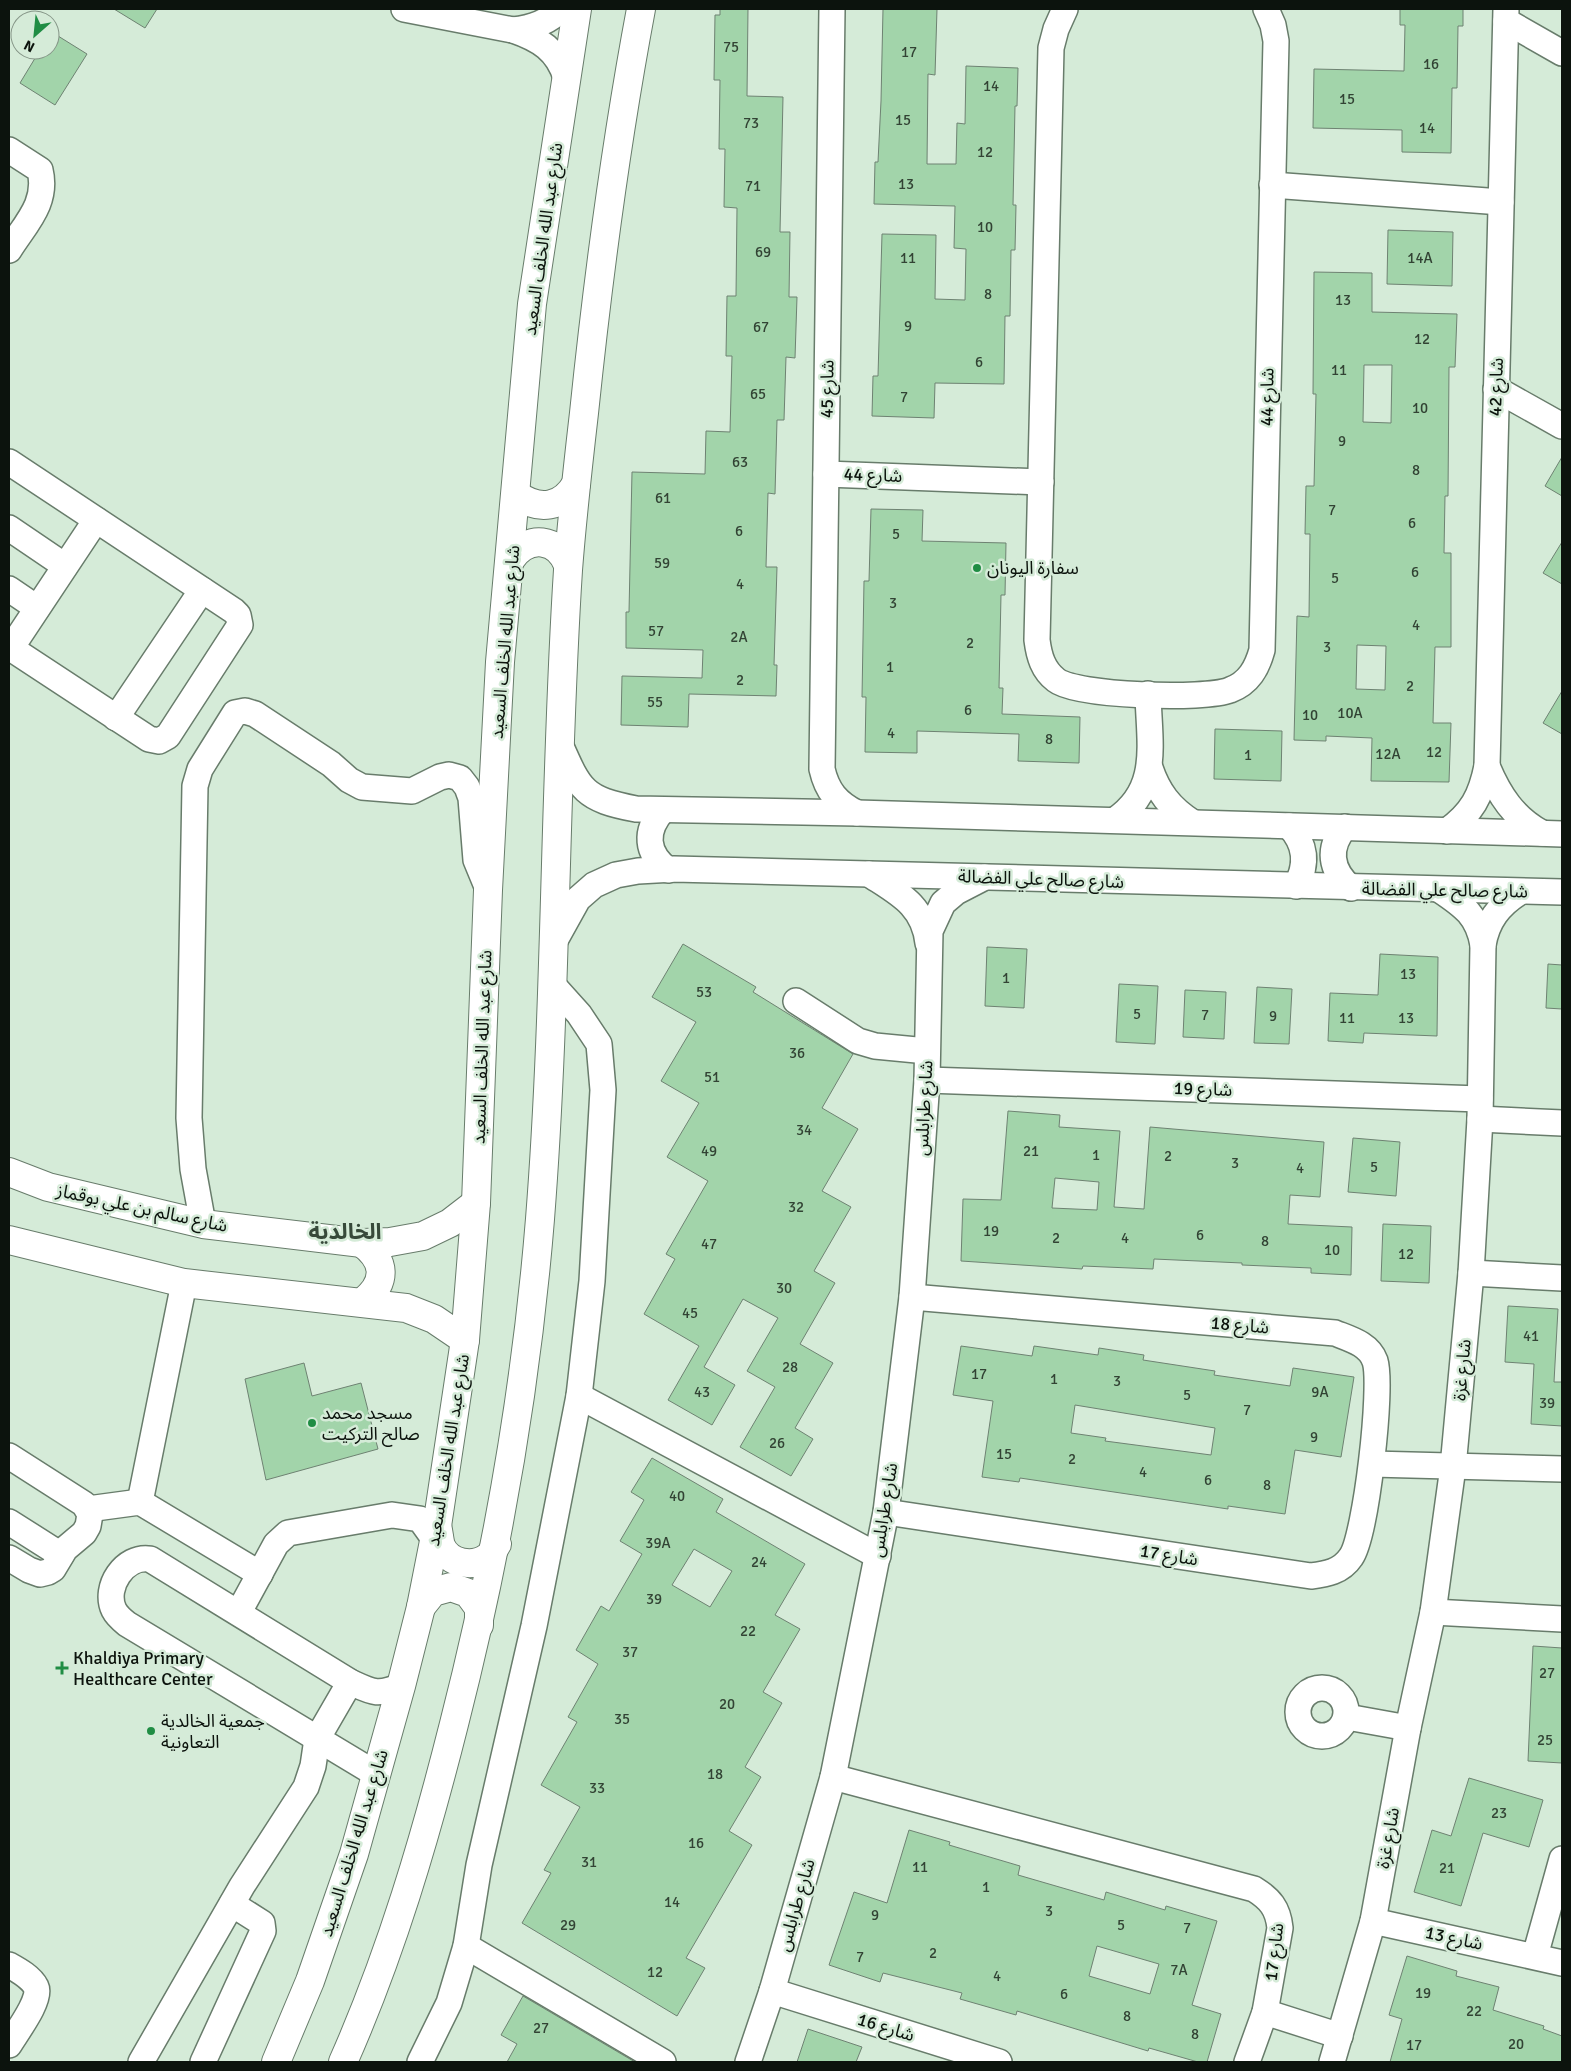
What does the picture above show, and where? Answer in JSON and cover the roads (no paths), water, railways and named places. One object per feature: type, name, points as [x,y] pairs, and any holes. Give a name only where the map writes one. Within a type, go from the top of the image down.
[{"type":"main road","name":"شارع عبد الله الخلف السعيد","points":[[276,2062],[310,1981],[351,1863],[421,1607],[436,1533],[465,1340],[476,1203],[488,890],[500,662],[517,495],[532,304],[577,9]]},
{"type":"main road","points":[[343,2062],[366,2009],[412,1877],[434,1804],[479,1627],[497,1544],[526,1362],[540,1217],[552,984],[558,742],[568,565],[595,308],[641,9]]},
{"type":"main road","points":[[517,495],[526,502],[538,506],[550,506],[570,494],[576,484]]},
{"type":"main road","points":[[511,558],[524,545],[542,541],[559,549],[568,565]]},
{"type":"main road","name":"شارع سالم بن علي بوقماز","points":[[9,1172],[48,1187],[203,1224],[362,1243],[390,1242],[424,1236],[450,1224],[476,1203]]},
{"type":"main road","points":[[362,1243],[374,1251],[380,1264],[381,1279],[375,1292],[364,1302]]},
{"type":"main road","points":[[12,1247],[184,1284],[406,1308],[434,1319],[465,1340]]},
{"type":"main road","points":[[436,1533],[441,1546],[450,1558],[463,1564],[477,1563],[490,1556],[497,1544]]},
{"type":"main road","points":[[421,1607],[433,1592],[450,1587],[468,1593],[479,1608],[479,1627]]},
{"type":"street","points":[[404,9],[513,30],[542,42],[555,53],[562,64],[566,78]]},
{"type":"street","points":[[513,30],[530,28],[546,21],[561,9]]},
{"type":"street","name":"شارع 45","points":[[832,9],[822,769],[825,784],[835,798],[857,813]]},
{"type":"street","name":"شارع 44","points":[[1065,9],[1056,29],[1051,48],[1037,640],[1042,662],[1056,680],[1070,688],[1148,694],[1216,694],[1230,690],[1251,675],[1262,650],[1276,41],[1273,25],[1266,9]]},
{"type":"street","points":[[1506,15],[1562,53]]},
{"type":"street","name":"شارع 42","points":[[1447,831],[1463,820],[1480,793],[1486,766],[1506,15]]},
{"type":"street","points":[[9,150],[40,170],[43,185],[39,204],[9,250]]},
{"type":"street","points":[[1272,185],[1501,202]]},
{"type":"street","points":[[1496,389],[1562,426]]},
{"type":"street","points":[[9,462],[234,611],[238,615],[240,625],[168,736],[159,741],[154,741],[116,718],[10,647],[96,520]]},
{"type":"street","name":"شارع 44","points":[[826,474],[1041,482]]},
{"type":"street","points":[[9,528],[65,566]]},
{"type":"street","points":[[9,589],[37,608]]},
{"type":"street","points":[[116,718],[202,590]]},
{"type":"street","points":[[1115,820],[1132,806],[1141,794],[1150,768],[1148,694]]},
{"type":"street","points":[[203,1224],[193,1169],[189,1118],[195,786],[200,769],[236,713],[245,711],[255,714],[331,764],[349,780],[362,787],[412,791],[440,777],[449,775],[460,778],[467,787],[471,798],[476,860],[488,890]]},
{"type":"street","points":[[558,742],[580,784],[594,798],[619,806],[663,810],[1192,822],[1552,834]]},
{"type":"street","name":"شارع 42","points":[[1486,766],[1500,794],[1513,812],[1526,824],[1552,834]]},
{"type":"street","points":[[1150,768],[1163,796],[1172,808],[1192,822]]},
{"type":"street","name":"شارع 45","points":[[784,812],[807,796],[817,783],[822,769]]},
{"type":"street","points":[[663,810],[655,819],[650,830],[649,841],[652,853],[668,870]]},
{"type":"street","points":[[1289,826],[1302,844],[1304,854],[1303,871],[1296,886]]},
{"type":"street","points":[[1344,827],[1335,842],[1332,859],[1335,870],[1351,888]]},
{"type":"street","name":"شارع صالح علي الفضالة","points":[[553,944],[578,899],[594,885],[616,875],[638,871],[869,874],[1562,892]]},
{"type":"street","name":"شارع طرابلس","points":[[748,2062],[772,1991],[833,1777],[886,1512],[912,1297],[927,1080],[927,930],[919,913],[905,898],[869,874]]},
{"type":"street","name":"شارع طرابلس","points":[[928,943],[930,931],[943,903],[956,892],[985,877]]},
{"type":"street","name":"شارع غزة","points":[[1440,890],[1472,915],[1480,930],[1483,945]]},
{"type":"street","name":"شارع غزة","points":[[1332,2062],[1373,1920],[1408,1728],[1433,1612],[1453,1467],[1471,1273],[1480,1109],[1483,945],[1486,930],[1493,916],[1502,905],[1520,892]]},
{"type":"street","points":[[420,2062],[449,2003],[466,1946],[479,1865],[534,1626],[580,1396],[592,1281],[603,1090],[599,1044],[579,1014],[552,984]]},
{"type":"street","points":[[796,1001],[858,1041],[874,1046],[926,1051]]},
{"type":"street","name":"شارع 19","points":[[927,1080],[1480,1109]]},
{"type":"street","points":[[1480,1109],[1562,1124]]},
{"type":"street","points":[[1471,1273],[1562,1278]]},
{"type":"street","points":[[140,1502],[184,1284]]},
{"type":"street","name":"شارع 18","points":[[912,1297],[1335,1333],[1354,1340],[1367,1349],[1374,1360],[1377,1375],[1372,1464]]},
{"type":"street","points":[[580,1396],[878,1556]]},
{"type":"street","points":[[9,1456],[88,1509],[90,1514],[88,1526],[61,1554],[53,1568],[40,1574],[9,1558]]},
{"type":"street","points":[[1372,1464],[1562,1469]]},
{"type":"street","name":"شارع 17","points":[[886,1512],[1311,1576],[1331,1573],[1343,1566],[1351,1557],[1357,1545],[1372,1464]]},
{"type":"street","points":[[88,1509],[140,1502],[260,1574]]},
{"type":"street","points":[[239,1612],[280,1539],[291,1532],[392,1516],[403,1516],[420,1519],[436,1533]]},
{"type":"street","points":[[9,1522],[61,1554]]},
{"type":"street","points":[[376,1774],[127,1624],[113,1608],[111,1594],[115,1581],[122,1570],[136,1560],[144,1558],[163,1566],[350,1682],[373,1692],[385,1693],[400,1686]]},
{"type":"street","points":[[1433,1612],[1562,1619]]},
{"type":"street","points":[[141,2062],[232,1904],[306,1787],[313,1766],[317,1739],[350,1682]]},
{"type":"street","points":[[1347,1717],[1408,1728]]},
{"type":"street","name":"شارع 17","points":[[833,1777],[1254,1889],[1272,1903],[1279,1914],[1280,1928],[1265,2012]]},
{"type":"street","points":[[1535,1956],[1562,1859]]},
{"type":"street","points":[[203,2062],[263,1931],[262,1923],[232,1904]]},
{"type":"street","name":"شارع 13","points":[[1373,1920],[1562,1962]]},
{"type":"street","points":[[466,1946],[663,2062]]},
{"type":"street","points":[[9,1965],[35,1986],[38,1993],[11,2038]]},
{"type":"street","name":"شارع 16","points":[[772,1991],[999,2062]]},
{"type":"street","points":[[1247,2062],[1265,2012],[1340,2036]]},
{"type":"place","name":"سفارة اليونان","points":[[977,568]]},
{"type":"place","name":"مسجد محمد صالح التركيت","points":[[312,1423]]},
{"type":"place","name":"Khaldiya Primary Healthcare Center","points":[[62,1668]]},
{"type":"place","name":"جمعية الخالدية التعاونية","points":[[151,1731]]},
{"type":"district","name":"الخالدية","points":[[345,1231]]}]
